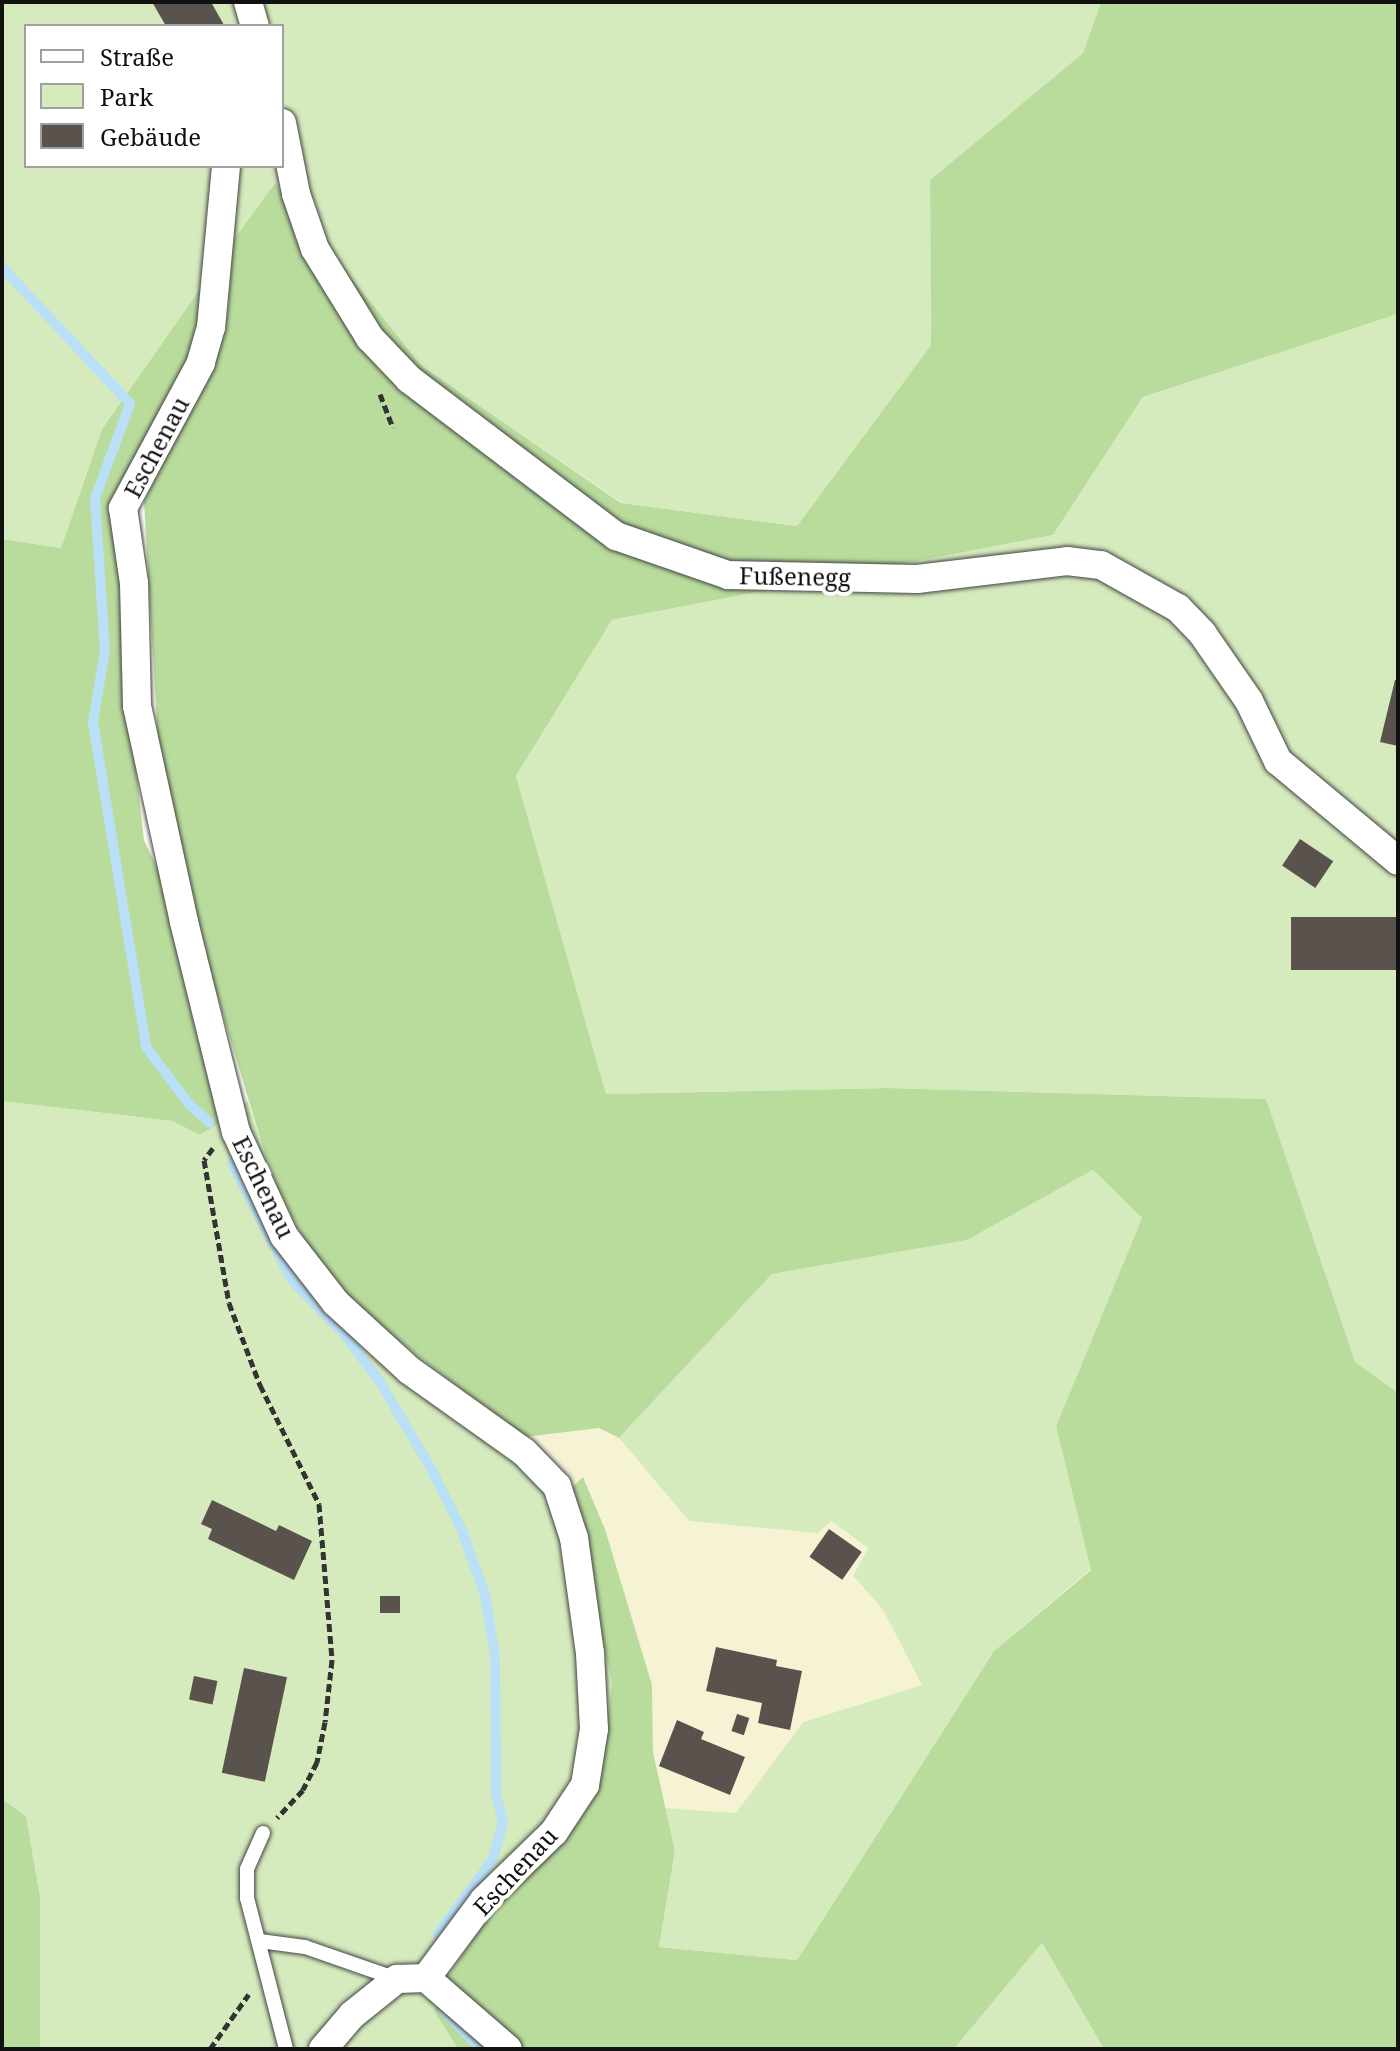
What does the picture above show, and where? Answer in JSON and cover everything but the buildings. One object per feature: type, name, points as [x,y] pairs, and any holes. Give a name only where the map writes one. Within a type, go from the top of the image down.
[{"type":"street","points":[[248,2],[254,24]]},
{"type":"street","name":"Fußenegg","points":[[284,133],[296,194],[315,249],[370,338],[409,379],[616,536],[728,575],[917,579],[1067,561],[1101,565],[1178,608],[1202,633],[1249,701],[1278,761],[1398,861]]},
{"type":"street","name":"Eschenau","points":[[226,168],[211,327],[201,363],[123,508],[134,583],[137,706],[184,922],[236,1132],[284,1236],[347,1313],[409,1370],[524,1452],[557,1486],[574,1538],[590,1653],[594,1729],[585,1785],[554,1832],[484,1900],[426,1978]]},
{"type":"street","points":[[323,2049],[352,2015],[397,1979],[426,1978],[508,2049]]},
{"type":"lane","points":[[263,1833],[247,1869],[247,1898],[286,2049]]},
{"type":"lane","points":[[260,1941],[305,1947],[397,1979]]},
{"type":"path","points":[[223,1140],[204,1160],[229,1303],[260,1385],[319,1504],[332,1660],[317,1762],[303,1790],[263,1833]]},
{"type":"path","points":[[210,2049],[250,1993],[269,1979]]},
{"type":"shaded area","points":[[567,1428],[599,1428],[619,1438],[689,1521],[831,1521],[868,1548],[853,1577],[883,1610],[922,1685],[803,1722],[737,1813],[665,1808],[653,1752],[652,1685],[605,1529],[584,1478],[570,1489],[524,1437]]},
{"type":"green space","points":[[2,2],[1101,2],[1083,53],[930,180],[931,345],[797,526],[622,503],[422,366],[275,183],[102,429],[61,548],[2,539]]},
{"type":"green space","points":[[1101,2],[1398,2],[1398,314],[1143,397],[1053,535],[612,620],[516,776],[606,1094],[887,1088],[1266,1099],[1355,1362],[1398,1393],[1398,2049],[1104,2049],[1042,1943],[954,2049],[458,2049],[434,2011],[447,1979],[482,1925],[585,1810],[602,1759],[612,1683],[570,1489],[583,1477],[605,1529],[652,1685],[653,1752],[675,1851],[659,1947],[797,1960],[994,1651],[1091,1570],[1056,1426],[1142,1218],[1093,1170],[967,1240],[772,1274],[619,1438],[599,1428],[524,1437],[366,1315],[308,1247],[270,1171],[213,981],[159,757],[144,502],[226,329],[233,241],[275,183],[422,366],[621,503],[797,526],[931,345],[930,180],[1083,53]]},
{"type":"green space","points":[[212,272],[199,348],[127,472],[129,711],[144,840],[163,880],[221,1122],[200,1135],[172,1121],[2,1101],[2,539],[61,548],[102,429]]},
{"type":"green space","points":[[1398,314],[1398,1393],[1355,1363],[1265,1099],[887,1088],[606,1094],[516,776],[612,620],[1053,535],[1143,397]]},
{"type":"green space","points":[[2,1101],[172,1121],[200,1135],[248,1101],[270,1171],[458,1384],[524,1437],[570,1489],[612,1683],[602,1759],[585,1810],[482,1925],[434,2011],[458,2049],[40,2049],[40,1896],[26,1816],[2,1799]]},
{"type":"green space","points":[[1093,1170],[1142,1218],[1056,1426],[1091,1569],[994,1651],[797,1960],[659,1947],[675,1851],[665,1808],[736,1813],[803,1722],[922,1685],[883,1610],[853,1576],[868,1548],[831,1521],[818,1533],[689,1521],[619,1438],[772,1274],[967,1240]]},
{"type":"green space","points":[[2,1799],[26,1816],[40,1896],[40,2049],[2,2049]]},
{"type":"green space","points":[[1042,1943],[1104,2049],[954,2049]]},
{"type":"waterway","points":[[2,267],[130,404],[95,498],[105,651],[93,722],[146,1047],[189,1104],[210,1123]]},
{"type":"waterway","points":[[232,1163],[291,1279],[344,1334],[380,1382],[430,1467],[461,1528],[485,1595],[495,1656],[496,1794],[503,1823],[493,1859],[438,1934]]},
{"type":"waterway","points":[[444,2011],[481,2049]]}]
